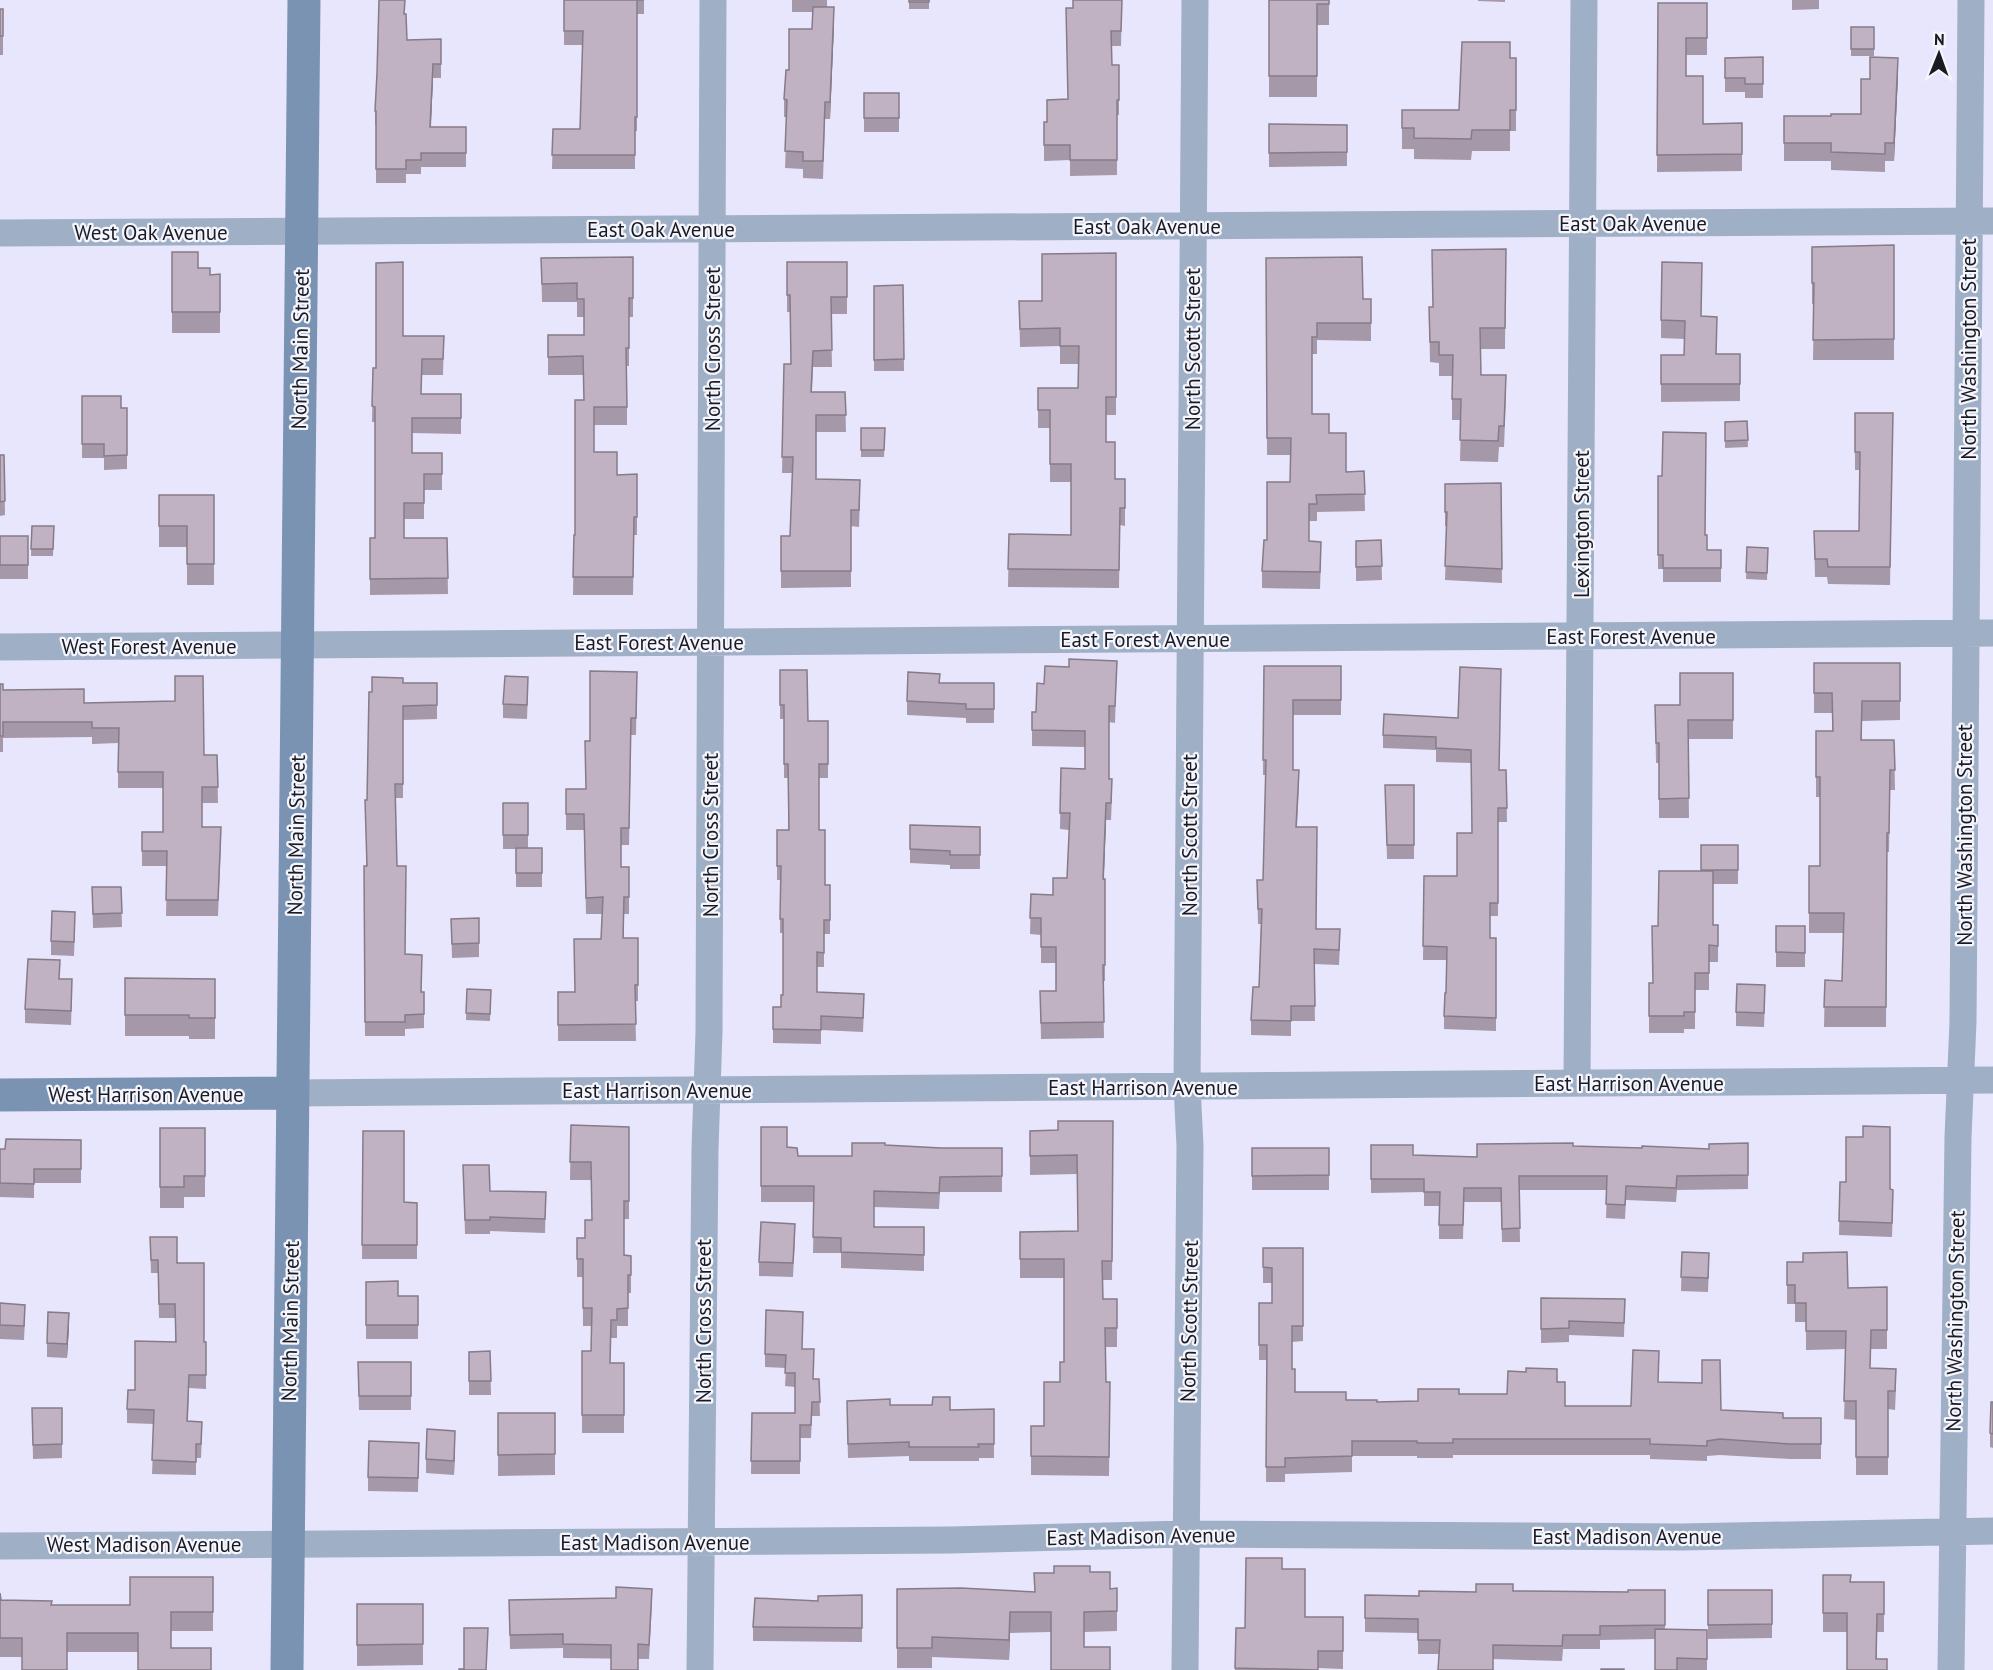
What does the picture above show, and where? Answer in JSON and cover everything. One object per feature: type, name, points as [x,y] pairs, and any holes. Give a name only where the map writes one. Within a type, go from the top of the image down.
[{"type":"street","name":"North Main Street","points":[[287,1670],[304,0]]},
{"type":"street","name":"North Cross Street","points":[[700,1670],[711,642],[713,0]]},
{"type":"street","name":"North Scott Street","points":[[1185,1670],[1190,1158],[1187,1086],[1195,0]]},
{"type":"street","name":"Lexington Street","points":[[1577,1083],[1584,0]]},
{"type":"street","name":"North Washington Street","points":[[1951,1670],[1966,633],[1981,221],[1971,0]]},
{"type":"street","name":"East Oak Avenue","points":[[302,231],[1981,221]]},
{"type":"street","name":"West Oak Avenue","points":[[0,233],[302,231]]},
{"type":"street","name":"East Forest Avenue","points":[[298,645],[1993,633]]},
{"type":"street","name":"West Forest Avenue","points":[[0,647],[298,645]]},
{"type":"street","name":"East Harrison Avenue","points":[[293,1093],[1993,1080]]},
{"type":"street","name":"West Harrison Avenue","points":[[0,1095],[293,1093]]},
{"type":"street","name":"East Madison Avenue","points":[[288,1544],[951,1540],[1186,1534],[1681,1537],[1993,1531]]},
{"type":"street","name":"West Madison Avenue","points":[[0,1546],[288,1544]]},
{"type":"building","points":[[379,0],[405,0],[407,40],[441,39],[441,64],[433,64],[430,127],[466,127],[466,153],[421,153],[421,160],[406,160],[406,169],[376,169],[375,111]]},
{"type":"building","points":[[564,0],[637,0],[635,155],[552,155],[553,129],[580,129],[583,31],[564,31]]},
{"type":"building","points":[[909,0],[929,0],[929,2],[909,2]]},
{"type":"building","points":[[1073,0],[1122,0],[1121,31],[1111,31],[1112,65],[1119,65],[1117,160],[1070,160],[1070,145],[1044,145],[1047,100],[1068,99],[1066,8],[1073,8]]},
{"type":"building","points":[[1269,0],[1329,0],[1329,4],[1317,4],[1317,76],[1269,76]]},
{"type":"building","points":[[1658,3],[1707,3],[1707,38],[1686,38],[1686,76],[1703,76],[1703,124],[1742,123],[1742,154],[1657,155]]},
{"type":"building","points":[[813,7],[834,7],[830,102],[825,102],[823,161],[803,161],[803,152],[785,151],[787,100],[784,99],[786,70],[789,70],[789,29],[812,29]]},
{"type":"building","points":[[0,9],[3,9],[3,36],[0,36]]},
{"type":"building","points":[[1851,27],[1874,27],[1874,49],[1851,49]]},
{"type":"building","points":[[1462,42],[1510,42],[1510,58],[1516,58],[1516,110],[1510,110],[1510,130],[1472,130],[1471,139],[1414,138],[1414,128],[1402,128],[1402,110],[1459,110]]},
{"type":"building","points":[[1763,57],[1763,84],[1745,84],[1745,78],[1725,78],[1725,58]]},
{"type":"building","points":[[1870,57],[1898,58],[1894,143],[1885,143],[1885,154],[1831,152],[1831,143],[1784,143],[1784,116],[1861,114],[1861,79],[1870,79]]},
{"type":"building","points":[[864,93],[899,93],[899,118],[864,118]]},
{"type":"building","points":[[1269,124],[1347,125],[1347,152],[1269,153]]},
{"type":"building","points":[[1894,245],[1894,339],[1813,340],[1812,247]]},
{"type":"building","points":[[1506,249],[1505,328],[1480,328],[1481,375],[1506,375],[1504,426],[1499,426],[1498,441],[1460,440],[1461,399],[1452,399],[1453,355],[1439,355],[1439,342],[1430,342],[1429,307],[1433,307],[1432,250]]},
{"type":"building","points":[[172,252],[198,252],[198,268],[210,268],[210,275],[220,274],[220,312],[172,312]]},
{"type":"building","points":[[1116,253],[1116,397],[1106,397],[1106,442],[1115,442],[1115,479],[1125,479],[1125,508],[1120,508],[1119,570],[1008,569],[1009,534],[1071,535],[1071,464],[1050,464],[1050,410],[1038,410],[1038,388],[1078,388],[1079,346],[1060,346],[1060,328],[1020,329],[1019,301],[1042,301],[1042,254]]},
{"type":"building","points":[[633,257],[633,298],[629,298],[629,348],[626,348],[627,407],[594,407],[594,452],[617,452],[617,475],[637,474],[633,577],[573,577],[575,400],[584,400],[583,356],[548,357],[548,335],[584,335],[584,299],[577,299],[577,283],[542,284],[541,258]]},
{"type":"building","points":[[1362,257],[1363,299],[1371,299],[1371,323],[1317,323],[1317,337],[1312,337],[1312,414],[1329,414],[1329,433],[1346,433],[1346,472],[1364,471],[1365,494],[1316,495],[1317,504],[1309,504],[1309,541],[1321,542],[1320,572],[1262,571],[1264,540],[1267,540],[1267,482],[1290,482],[1291,438],[1267,438],[1266,258]]},
{"type":"building","points":[[403,262],[403,336],[444,336],[443,359],[422,359],[421,394],[461,394],[461,418],[412,418],[412,453],[442,453],[442,474],[424,474],[424,503],[404,503],[404,538],[447,538],[448,578],[370,579],[370,538],[375,538],[375,407],[372,406],[373,368],[376,368],[376,263]]},
{"type":"building","points":[[787,262],[847,262],[847,297],[831,297],[832,350],[813,351],[811,392],[845,392],[846,415],[816,415],[816,479],[860,480],[859,510],[851,510],[851,571],[781,571],[781,536],[790,536],[793,457],[782,457],[784,364],[791,364]]},
{"type":"building","points":[[1662,262],[1702,263],[1701,316],[1717,317],[1716,354],[1740,354],[1740,384],[1661,384],[1661,355],[1684,355],[1685,321],[1661,320]]},
{"type":"building","points":[[903,285],[904,359],[874,360],[874,286]]},
{"type":"building","points":[[82,396],[121,396],[121,408],[127,408],[127,455],[104,456],[104,444],[82,444]]},
{"type":"building","points":[[1855,413],[1893,413],[1890,567],[1828,567],[1827,559],[1815,559],[1814,531],[1859,531],[1860,452],[1855,452]]},
{"type":"building","points":[[1747,421],[1748,440],[1725,441],[1725,422]]},
{"type":"building","points":[[861,428],[885,428],[884,450],[861,450]]},
{"type":"building","points":[[1663,432],[1706,433],[1705,535],[1707,535],[1707,550],[1721,550],[1721,568],[1663,568],[1663,555],[1658,555],[1658,476],[1662,476]]},
{"type":"building","points":[[0,455],[4,455],[5,501],[0,502]]},
{"type":"building","points":[[1501,483],[1502,569],[1445,566],[1447,512],[1445,512],[1445,484]]},
{"type":"building","points":[[159,495],[214,495],[214,564],[187,564],[187,526],[159,526]]},
{"type":"building","points":[[32,526],[54,526],[53,549],[31,549]]},
{"type":"building","points":[[0,536],[28,536],[28,565],[0,565]]},
{"type":"building","points":[[1381,540],[1382,566],[1356,567],[1356,541]]},
{"type":"building","points":[[1747,547],[1768,548],[1767,573],[1746,572]]},
{"type":"building","points":[[1069,659],[1117,661],[1115,706],[1109,706],[1109,779],[1112,779],[1111,803],[1106,803],[1103,879],[1105,879],[1104,1022],[1041,1023],[1040,991],[1056,991],[1056,947],[1041,947],[1041,918],[1030,918],[1031,894],[1053,895],[1053,878],[1067,878],[1070,813],[1060,813],[1061,768],[1085,769],[1085,731],[1032,730],[1032,712],[1036,712],[1037,683],[1044,684],[1045,666],[1069,667]]},
{"type":"building","points":[[1814,663],[1900,663],[1900,701],[1862,701],[1861,740],[1894,740],[1895,770],[1890,770],[1889,833],[1887,833],[1886,1007],[1824,1007],[1825,980],[1842,981],[1844,913],[1809,913],[1809,866],[1820,866],[1820,777],[1816,777],[1816,731],[1833,731],[1832,693],[1814,693]]},
{"type":"building","points":[[1264,666],[1341,666],[1341,700],[1293,700],[1293,770],[1299,770],[1296,827],[1317,827],[1316,929],[1340,929],[1339,950],[1314,949],[1315,1006],[1291,1006],[1291,1021],[1251,1020],[1253,987],[1259,987],[1262,909],[1258,909],[1257,880],[1263,880],[1266,760],[1263,760]]},
{"type":"building","points":[[1460,667],[1501,669],[1499,770],[1506,770],[1507,808],[1498,808],[1498,903],[1490,903],[1490,938],[1496,938],[1496,1018],[1444,1016],[1447,947],[1423,946],[1424,876],[1457,876],[1457,833],[1472,833],[1471,750],[1436,748],[1436,737],[1383,735],[1384,714],[1458,718]]},
{"type":"building","points":[[780,670],[807,670],[808,721],[828,721],[828,764],[819,764],[819,830],[825,830],[825,885],[830,885],[830,920],[824,920],[824,953],[817,952],[817,992],[864,994],[863,1018],[821,1016],[821,1030],[773,1029],[773,1007],[781,1007],[781,995],[783,995],[783,919],[780,919],[781,866],[777,866],[777,830],[789,830],[788,764],[784,764],[784,705],[780,705]]},
{"type":"building","points":[[590,671],[637,672],[636,718],[631,718],[629,828],[621,828],[621,867],[629,867],[629,897],[624,897],[623,938],[638,938],[638,985],[635,985],[636,1024],[558,1025],[558,992],[575,992],[574,939],[601,939],[603,897],[586,898],[584,814],[566,814],[566,789],[586,789],[585,741],[590,741]]},
{"type":"building","points":[[908,672],[940,674],[939,683],[994,683],[994,709],[966,709],[966,704],[907,701]]},
{"type":"building","points":[[1680,673],[1733,673],[1733,720],[1688,720],[1689,798],[1659,799],[1659,743],[1656,743],[1655,705],[1680,705]]},
{"type":"building","points":[[175,676],[203,676],[204,755],[217,755],[218,787],[202,787],[202,827],[221,827],[218,900],[166,900],[167,851],[142,851],[142,832],[163,832],[163,772],[118,772],[119,728],[92,728],[92,722],[3,722],[3,736],[0,736],[0,684],[3,684],[3,690],[84,689],[84,703],[175,701]]},
{"type":"building","points":[[505,676],[528,677],[527,705],[503,704]]},
{"type":"building","points":[[372,677],[403,678],[403,683],[437,683],[437,705],[403,706],[403,784],[395,784],[397,866],[406,866],[405,954],[422,955],[421,992],[424,992],[424,1014],[405,1015],[405,1022],[365,1022],[364,866],[367,866],[365,800],[367,800],[369,692],[372,692]]},
{"type":"building","points":[[1385,785],[1414,785],[1414,845],[1387,845]]},
{"type":"building","points":[[503,803],[528,803],[528,835],[503,835]]},
{"type":"building","points":[[910,825],[980,827],[980,855],[950,855],[950,851],[910,849]]},
{"type":"building","points":[[1701,845],[1738,845],[1738,870],[1701,870]]},
{"type":"building","points":[[516,848],[542,848],[542,873],[516,873]]},
{"type":"building","points":[[1659,871],[1713,871],[1713,925],[1718,925],[1718,946],[1709,945],[1709,973],[1695,973],[1695,1012],[1684,1012],[1684,1016],[1649,1016],[1649,983],[1653,983],[1652,926],[1658,926]]},
{"type":"building","points":[[92,887],[121,887],[122,913],[93,914]]},
{"type":"building","points":[[52,911],[75,912],[74,942],[51,941]]},
{"type":"building","points":[[479,918],[479,943],[452,944],[451,919]]},
{"type":"building","points":[[1776,926],[1805,926],[1805,953],[1776,952]]},
{"type":"building","points":[[28,959],[60,960],[59,979],[72,979],[71,1011],[25,1009]]},
{"type":"building","points":[[125,978],[215,979],[215,1018],[189,1018],[189,1015],[125,1015]]},
{"type":"building","points":[[1737,984],[1765,985],[1764,1013],[1736,1012]]},
{"type":"building","points":[[467,989],[491,990],[490,1014],[466,1013]]},
{"type":"building","points":[[1058,1121],[1113,1121],[1112,1261],[1102,1261],[1103,1299],[1117,1299],[1117,1328],[1105,1328],[1106,1382],[1110,1382],[1109,1457],[1031,1456],[1031,1426],[1044,1426],[1044,1382],[1060,1382],[1060,1362],[1064,1362],[1064,1259],[1020,1259],[1020,1232],[1078,1231],[1077,1155],[1030,1156],[1030,1131],[1058,1130]]},
{"type":"building","points":[[571,1125],[629,1127],[629,1201],[624,1201],[624,1255],[631,1256],[631,1275],[628,1275],[628,1308],[617,1309],[617,1320],[611,1320],[610,1363],[624,1363],[624,1415],[582,1415],[582,1351],[591,1351],[592,1308],[583,1308],[583,1259],[577,1259],[577,1238],[585,1238],[585,1220],[592,1220],[591,1162],[570,1162]]},
{"type":"building","points":[[1863,1126],[1890,1127],[1892,1223],[1839,1221],[1840,1182],[1846,1182],[1846,1137],[1863,1137]]},
{"type":"building","points":[[761,1127],[787,1127],[787,1147],[797,1148],[798,1156],[852,1156],[852,1143],[885,1143],[885,1145],[941,1148],[1002,1148],[1002,1176],[940,1177],[939,1193],[874,1191],[874,1227],[924,1227],[924,1255],[841,1252],[841,1238],[813,1237],[814,1186],[761,1186]]},
{"type":"building","points":[[160,1128],[205,1128],[205,1176],[184,1176],[184,1187],[160,1187]]},
{"type":"building","points":[[363,1131],[404,1131],[404,1202],[417,1203],[417,1245],[362,1245]]},
{"type":"building","points":[[6,1139],[81,1140],[81,1169],[34,1169],[34,1184],[0,1183],[0,1149],[5,1149]]},
{"type":"building","points":[[1573,1143],[1573,1146],[1709,1149],[1709,1144],[1748,1143],[1748,1175],[1677,1176],[1676,1188],[1626,1186],[1625,1205],[1606,1204],[1607,1176],[1519,1176],[1520,1228],[1502,1229],[1501,1188],[1464,1188],[1463,1225],[1439,1225],[1440,1192],[1424,1192],[1424,1179],[1371,1179],[1371,1145],[1413,1145],[1413,1155],[1477,1157],[1477,1144]]},
{"type":"building","points":[[1252,1148],[1329,1148],[1329,1175],[1252,1176]]},
{"type":"building","points":[[463,1165],[489,1165],[490,1191],[546,1192],[545,1219],[490,1217],[490,1220],[465,1220]]},
{"type":"building","points":[[761,1222],[795,1224],[793,1263],[759,1262]]},
{"type":"building","points":[[150,1237],[177,1237],[177,1263],[204,1263],[206,1375],[189,1375],[187,1421],[202,1422],[201,1444],[196,1444],[196,1462],[152,1460],[154,1410],[127,1409],[128,1390],[135,1390],[135,1341],[176,1342],[175,1304],[159,1304],[158,1260],[151,1260]]},
{"type":"building","points":[[1263,1248],[1303,1248],[1303,1326],[1292,1326],[1292,1369],[1295,1369],[1295,1392],[1346,1392],[1346,1400],[1377,1400],[1377,1402],[1418,1401],[1418,1389],[1459,1389],[1459,1394],[1507,1394],[1508,1371],[1526,1372],[1526,1368],[1557,1369],[1557,1382],[1565,1382],[1565,1406],[1631,1406],[1633,1350],[1659,1351],[1658,1382],[1702,1383],[1702,1360],[1720,1360],[1721,1410],[1783,1413],[1783,1418],[1821,1418],[1821,1444],[1720,1439],[1707,1441],[1707,1446],[1650,1444],[1650,1439],[1453,1439],[1453,1443],[1352,1441],[1352,1456],[1285,1458],[1285,1467],[1266,1467],[1267,1345],[1259,1345],[1259,1303],[1272,1303],[1272,1268],[1263,1267]]},
{"type":"building","points":[[1682,1252],[1709,1253],[1708,1278],[1681,1277]]},
{"type":"building","points":[[1847,1252],[1848,1288],[1887,1287],[1887,1330],[1871,1330],[1870,1368],[1896,1369],[1895,1391],[1888,1391],[1888,1457],[1856,1457],[1856,1401],[1844,1401],[1846,1331],[1806,1331],[1806,1303],[1795,1303],[1795,1285],[1787,1285],[1787,1262],[1803,1262],[1803,1253]]},
{"type":"building","points":[[398,1281],[398,1296],[418,1296],[418,1325],[366,1325],[366,1282]]},
{"type":"building","points":[[1541,1298],[1625,1299],[1624,1323],[1569,1321],[1569,1328],[1541,1329]]},
{"type":"building","points":[[0,1303],[25,1305],[24,1326],[0,1325]]},
{"type":"building","points":[[766,1310],[803,1312],[802,1349],[814,1349],[813,1379],[819,1379],[820,1402],[812,1402],[811,1425],[800,1425],[800,1461],[751,1461],[752,1413],[795,1413],[795,1373],[785,1373],[786,1355],[765,1354]]},
{"type":"building","points":[[48,1312],[69,1313],[67,1344],[47,1343]]},
{"type":"building","points":[[490,1351],[491,1381],[469,1381],[469,1352]]},
{"type":"building","points":[[358,1362],[411,1362],[411,1396],[359,1396]]},
{"type":"building","points":[[933,1397],[950,1397],[950,1410],[994,1409],[994,1444],[978,1444],[979,1447],[909,1447],[909,1442],[848,1444],[847,1401],[890,1399],[890,1405],[932,1405]]},
{"type":"building","points":[[1991,1402],[1993,1402],[1993,1434],[1990,1433]]},
{"type":"building","points":[[32,1408],[62,1408],[62,1444],[33,1445]]},
{"type":"building","points":[[498,1413],[555,1413],[555,1454],[498,1455]]},
{"type":"building","points":[[427,1429],[455,1431],[454,1461],[426,1459]]},
{"type":"building","points":[[369,1441],[419,1443],[418,1478],[368,1477]]},
{"type":"building","points":[[1246,1558],[1282,1558],[1282,1569],[1305,1569],[1305,1617],[1343,1617],[1343,1651],[1318,1651],[1318,1670],[1235,1668],[1236,1628],[1245,1628]]},
{"type":"building","points":[[1054,1566],[1090,1566],[1090,1572],[1110,1572],[1110,1589],[1117,1588],[1117,1611],[1084,1612],[1084,1647],[1110,1647],[1110,1670],[1051,1670],[1051,1612],[1010,1612],[1009,1640],[932,1637],[932,1648],[897,1648],[897,1589],[961,1588],[1035,1592],[1034,1573],[1054,1573]]},
{"type":"building","points":[[1823,1575],[1851,1575],[1850,1582],[1884,1582],[1884,1614],[1877,1614],[1876,1659],[1887,1659],[1887,1670],[1847,1670],[1847,1613],[1823,1613]]},
{"type":"building","points":[[130,1577],[213,1577],[213,1612],[171,1612],[171,1648],[211,1648],[211,1670],[138,1670],[138,1633],[67,1633],[67,1670],[22,1670],[22,1638],[0,1638],[0,1593],[1,1600],[52,1601],[51,1605],[130,1605]]},
{"type":"building","points":[[1476,1584],[1513,1584],[1513,1591],[1665,1590],[1665,1625],[1600,1626],[1600,1635],[1563,1635],[1562,1646],[1493,1645],[1493,1670],[1438,1670],[1440,1640],[1418,1640],[1418,1619],[1365,1618],[1365,1595],[1419,1596],[1419,1591],[1476,1592]]},
{"type":"building","points":[[616,1587],[652,1589],[649,1645],[638,1644],[638,1670],[611,1670],[611,1645],[563,1644],[563,1634],[510,1635],[509,1600],[616,1598]]},
{"type":"building","points":[[1708,1590],[1772,1590],[1772,1624],[1708,1625]]},
{"type":"building","points":[[862,1595],[862,1628],[753,1627],[755,1598],[818,1601],[818,1596]]},
{"type":"building","points":[[357,1604],[423,1604],[423,1644],[357,1645]]},
{"type":"building","points":[[464,1628],[488,1628],[486,1670],[459,1670],[464,1669]]},
{"type":"building","points":[[1655,1629],[1707,1630],[1707,1659],[1677,1658],[1677,1670],[1655,1670]]},
{"type":"building","points":[[1624,1669],[1624,1670],[1601,1670]]}]
